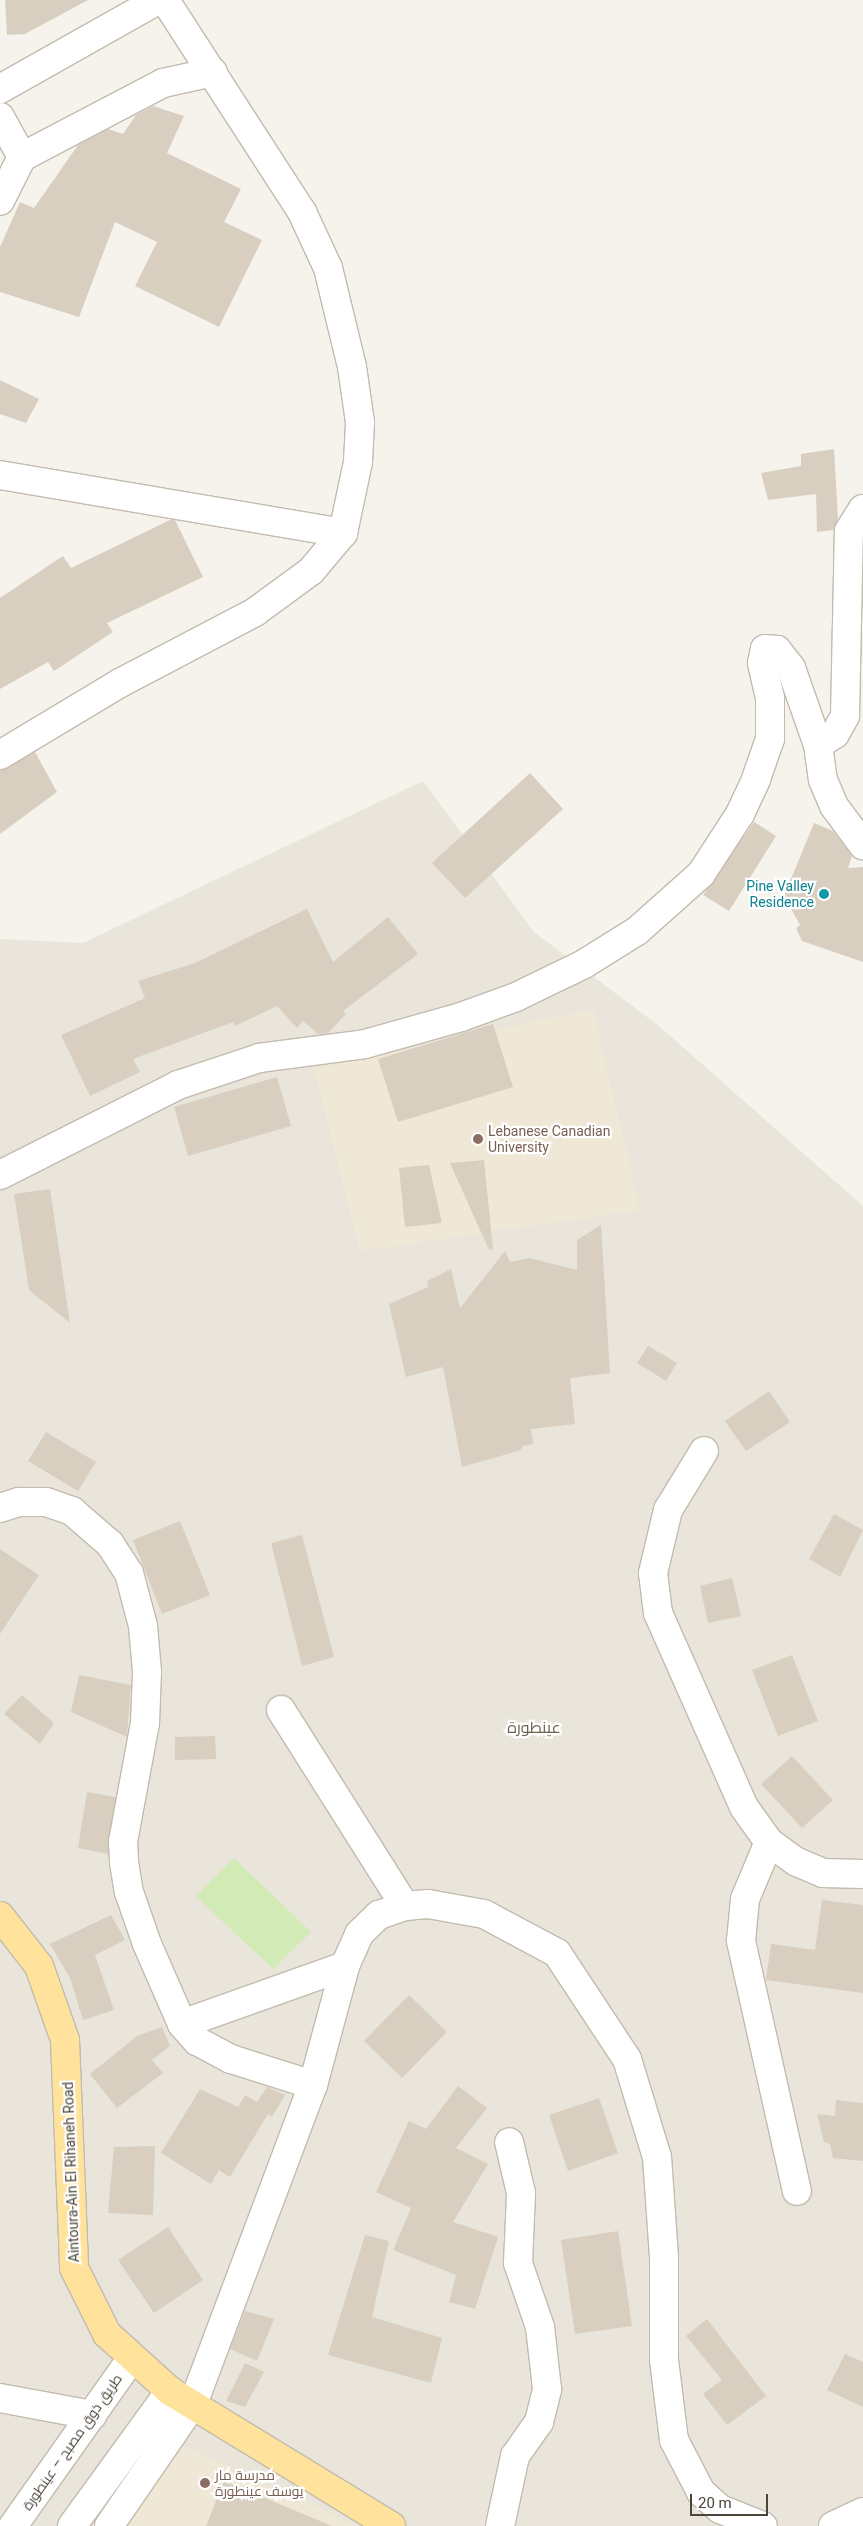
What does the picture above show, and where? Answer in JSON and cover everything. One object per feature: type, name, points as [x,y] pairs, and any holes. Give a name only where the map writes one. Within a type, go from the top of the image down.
[{"type":"main road","name":"Aintoura-Ain El Rihaneh Road","points":[[0,1916],[39,1966],[65,2040],[74,2268],[107,2334],[132,2358],[182,2398],[391,2526]]},
{"type":"street","points":[[0,89],[158,0]]},
{"type":"street","points":[[0,754],[120,683],[255,612],[310,571],[343,533],[358,462],[360,422],[352,367],[330,276],[302,212],[165,0]]},
{"type":"street","points":[[0,201],[22,157],[163,84],[213,72]]},
{"type":"street","points":[[0,117],[22,157]]},
{"type":"street","points":[[0,475],[343,533]]},
{"type":"street","points":[[818,745],[835,734],[845,716],[849,531],[863,509]]},
{"type":"street","points":[[0,1175],[178,1085],[259,1058],[365,1044],[461,1017],[575,968],[636,931],[701,874],[752,788],[770,739],[770,698],[762,663],[765,649],[777,650],[791,668],[818,745],[823,780],[834,806],[863,845]]},
{"type":"street","points":[[704,1451],[668,1510],[653,1573],[658,1613],[744,1808],[769,1842],[797,1862],[823,1873],[863,1874]]},
{"type":"street","points":[[0,1508],[19,1502],[46,1502],[72,1511],[110,1544],[129,1574],[143,1626],[147,1672],[145,1723],[123,1842],[124,1862],[129,1892],[147,1944],[182,2024],[197,2041],[231,2059],[313,2085]]},
{"type":"street","points":[[282,1710],[405,1906]]},
{"type":"street","points":[[769,1842],[745,1899],[741,1941],[797,2191]]},
{"type":"street","points":[[109,2526],[182,2398],[313,2085],[345,1966],[359,1934],[379,1915],[405,1906],[428,1904],[484,1914],[557,1953],[628,2059],[657,2157],[663,2229],[664,2360],[674,2440],[701,2492],[720,2509],[763,2526]]},
{"type":"street","points":[[182,2024],[345,1966]]},
{"type":"street","points":[[500,2526],[516,2456],[539,2422],[547,2390],[540,2327],[518,2263],[521,2194],[509,2142]]},
{"type":"street","name":"طريق ذوق مصبح – عينطورة","points":[[13,2526],[132,2358]]},
{"type":"street","points":[[0,2398],[92,2415]]},
{"type":"street","points":[[72,2526],[182,2398]]},
{"type":"street","points":[[833,2526],[863,2512]]},
{"type":"shaded area","points":[[423,781],[534,932],[659,1026],[863,1206],[863,2526],[0,2526],[0,939],[83,943]]},
{"type":"shaded area","name":"Lebanese Canadian University","points":[[593,1009],[640,1210],[360,1251],[314,1069]]},
{"type":"shaded area","name":"مدرسة مار يوسف عينطورة","points":[[172,2441],[357,2526],[120,2526]]},
{"type":"green space","points":[[234,1858],[311,1932],[273,1969],[196,1896]]},
{"type":"building","points":[[5,0],[88,0],[25,34],[7,35]]},
{"type":"building","points":[[153,106],[184,116],[167,153],[241,189],[224,222],[262,240],[219,327],[135,286],[157,242],[115,222],[79,317],[0,292],[0,247],[20,202],[34,208],[78,145],[108,129],[123,134],[136,115]]},
{"type":"building","points":[[0,380],[39,399],[26,423],[0,414]]},
{"type":"building","points":[[834,449],[838,519],[834,530],[817,532],[816,494],[768,500],[761,473],[801,466],[801,454]]},
{"type":"building","points":[[170,520],[175,520],[203,577],[107,623],[113,632],[54,671],[48,662],[0,689],[0,598],[63,556],[71,568]]},
{"type":"building","points":[[35,752],[57,792],[0,834],[0,771]]},
{"type":"building","points":[[530,773],[563,809],[465,898],[432,863]]},
{"type":"building","points":[[754,822],[776,836],[729,911],[703,895]]},
{"type":"building","name":"Pine Valley Residence","points":[[814,823],[833,831],[852,856],[848,868],[863,867],[863,962],[802,941],[796,928],[800,925],[784,896]]},
{"type":"building","points":[[307,909],[333,962],[388,917],[418,954],[343,1011],[346,1014],[328,1033],[318,1034],[303,1021],[297,1028],[277,1006],[235,1026],[233,1022],[133,1059],[140,1072],[90,1096],[61,1035],[145,998],[138,981],[195,963]]},
{"type":"building","points":[[493,1024],[513,1087],[398,1122],[378,1059]]},
{"type":"building","points":[[277,1077],[291,1126],[188,1156],[174,1107]]},
{"type":"building","points":[[484,1160],[493,1249],[489,1250],[450,1163]]},
{"type":"building","points":[[429,1165],[442,1223],[405,1227],[399,1168]]},
{"type":"building","points":[[50,1189],[70,1323],[29,1290],[14,1194]]},
{"type":"building","points":[[601,1225],[610,1373],[570,1378],[575,1424],[531,1429],[533,1444],[522,1446],[521,1450],[462,1467],[443,1367],[406,1377],[389,1304],[428,1287],[427,1281],[451,1269],[460,1308],[505,1251],[510,1262],[530,1258],[577,1270],[577,1240]]},
{"type":"building","points":[[648,1346],[677,1363],[666,1381],[637,1363]]},
{"type":"building","points":[[769,1391],[790,1422],[746,1451],[725,1421]]},
{"type":"building","points":[[46,1432],[96,1462],[78,1491],[28,1461]]},
{"type":"building","points":[[834,1514],[863,1530],[840,1577],[809,1559]]},
{"type":"building","points":[[180,1521],[210,1595],[162,1614],[133,1540]]},
{"type":"building","points":[[302,1535],[334,1657],[302,1666],[271,1543]]},
{"type":"building","points":[[0,1549],[39,1575],[0,1634]]},
{"type":"building","points":[[732,1578],[741,1616],[708,1623],[700,1586]]},
{"type":"building","points":[[792,1655],[818,1721],[778,1736],[752,1670]]},
{"type":"building","points":[[79,1675],[131,1685],[127,1737],[71,1712]]},
{"type":"building","points":[[22,1695],[54,1723],[40,1744],[4,1714]]},
{"type":"building","points":[[215,1736],[216,1759],[175,1760],[175,1737]]},
{"type":"building","points":[[792,1756],[833,1800],[802,1828],[761,1784]]},
{"type":"building","points":[[87,1792],[116,1797],[108,1854],[78,1848]]},
{"type":"building","points":[[822,1900],[863,1905],[863,1993],[766,1980],[771,1944],[815,1950]]},
{"type":"building","points":[[111,1915],[125,1940],[95,1955],[114,2010],[83,2020],[70,1978],[50,1944]]},
{"type":"building","points":[[409,1995],[447,2032],[402,2078],[364,2041]]},
{"type":"building","points":[[162,2027],[170,2046],[152,2060],[163,2073],[117,2108],[90,2074],[137,2036]]},
{"type":"building","points":[[458,2086],[487,2108],[456,2148],[488,2164],[453,2222],[498,2237],[475,2309],[449,2302],[456,2275],[393,2250],[411,2208],[376,2192],[409,2121],[426,2129]]},
{"type":"building","points":[[267,2087],[285,2095],[272,2117],[268,2114],[230,2177],[219,2170],[211,2184],[161,2153],[200,2089],[238,2107],[245,2095],[257,2102]]},
{"type":"building","points":[[599,2098],[618,2153],[568,2171],[549,2115]]},
{"type":"building","points":[[836,2100],[863,2103],[863,2161],[833,2158],[830,2144],[824,2142],[817,2114],[835,2116]]},
{"type":"building","points":[[155,2146],[153,2215],[108,2213],[114,2147]]},
{"type":"building","points":[[168,2227],[203,2280],[154,2313],[118,2260]]},
{"type":"building","points":[[618,2231],[632,2326],[575,2334],[561,2240]]},
{"type":"building","points":[[365,2235],[389,2241],[372,2317],[442,2338],[431,2383],[328,2355]]},
{"type":"building","points":[[245,2311],[274,2319],[257,2361],[230,2349]]},
{"type":"building","points":[[707,2319],[766,2396],[727,2425],[703,2394],[722,2380],[686,2336]]},
{"type":"building","points":[[845,2354],[863,2362],[863,2407],[827,2390]]},
{"type":"building","points":[[245,2363],[264,2372],[245,2407],[226,2401]]},
{"type":"building","points":[[224,2481],[332,2526],[206,2526]]},
{"type":"place","name":"Pine Valley Residence","points":[[824,894]]},
{"type":"place","name":"Lebanese Canadian University","points":[[478,1139]]},
{"type":"place","name":"مدرسة مار يوسف عينطورة","points":[[205,2483]]},
{"type":"district","name":"عينطورة","points":[[534,1728]]}]
